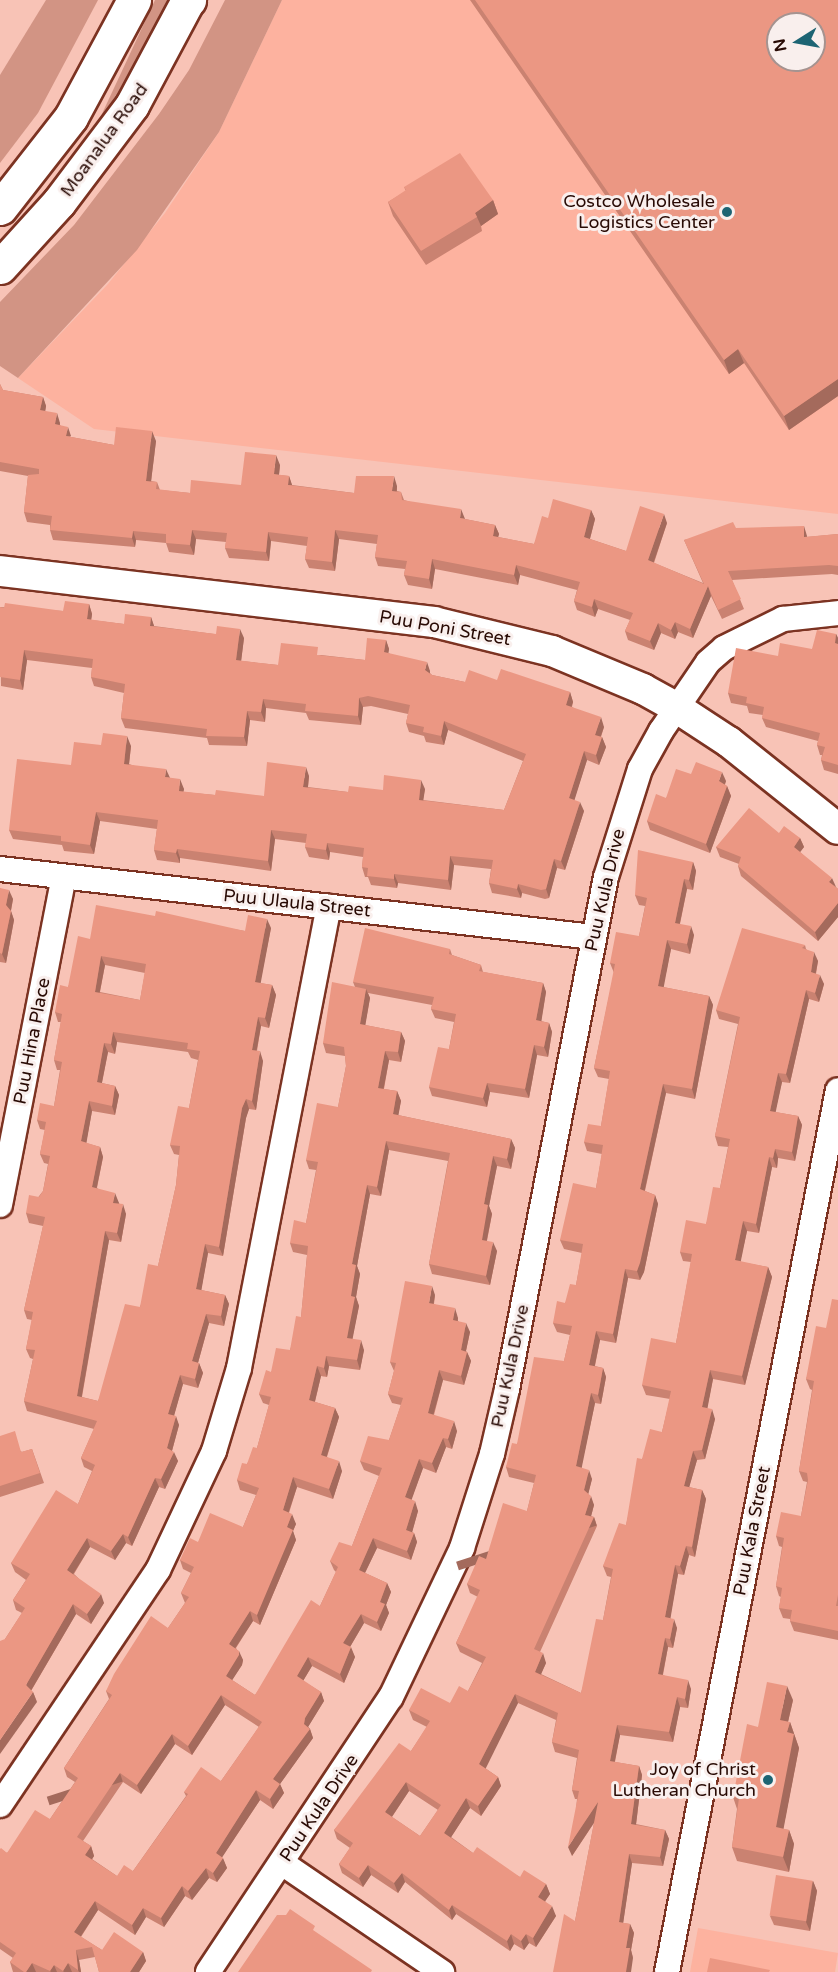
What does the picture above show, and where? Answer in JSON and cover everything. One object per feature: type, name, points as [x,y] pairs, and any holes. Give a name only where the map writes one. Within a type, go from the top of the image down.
[{"type":"main road","points":[[0,208],[71,117],[134,0]]},
{"type":"main road","name":"Moanalua Road","points":[[0,267],[59,202],[115,130],[153,70],[188,1]]},
{"type":"street","name":"Puu Poni Street","points":[[0,571],[470,629],[552,651],[643,689],[677,708],[729,742],[838,829]]},
{"type":"street","name":"Puu Kula Drive","points":[[208,1972],[391,1697],[444,1588],[477,1503],[507,1389],[593,937],[630,792],[661,731],[708,662],[742,636],[783,619],[838,613]]},
{"type":"street","name":"Puu Ulaula Street","points":[[0,869],[593,937]]},
{"type":"street","name":"Puu Hina Place","points":[[0,1205],[64,877]]},
{"type":"street","points":[[0,1805],[158,1570],[214,1451],[239,1368],[329,907]]},
{"type":"street","name":"Puu Kala Street","points":[[667,1972],[838,1090]]},
{"type":"street","points":[[282,1863],[442,1972]]},
{"type":"shaded area","points":[[46,0],[98,0],[38,113],[0,163],[0,75]]},
{"type":"shaded area","points":[[155,0],[170,0],[122,93],[94,131]]},
{"type":"shaded area","points":[[225,0],[282,0],[219,132],[137,250],[18,378],[0,366],[0,302],[74,225],[159,114],[189,70]]},
{"type":"shaded area","points":[[282,0],[838,0],[838,514],[94,429],[18,378],[108,284],[165,213],[219,132]]},
{"type":"shaded area","points":[[698,1928],[838,1953],[835,1972],[690,1972]]},
{"type":"building","name":"Costco Wholesale Logistics Center","points":[[475,0],[838,0],[838,379],[784,416],[738,349],[724,360]]},
{"type":"building","points":[[460,153],[493,200],[475,213],[477,217],[421,251],[388,202],[406,190],[404,187]]},
{"type":"building","points":[[0,384],[3,390],[43,397],[40,410],[57,413],[55,424],[68,427],[66,436],[114,445],[116,427],[152,431],[146,481],[157,482],[156,489],[190,493],[191,480],[241,485],[245,452],[276,455],[274,474],[289,476],[288,485],[354,493],[356,476],[394,476],[392,491],[401,492],[402,500],[461,509],[460,518],[495,525],[493,536],[534,544],[542,516],[548,518],[553,499],[591,510],[584,537],[626,551],[640,506],[664,514],[648,560],[704,584],[684,540],[733,522],[736,528],[804,526],[804,537],[838,534],[838,566],[728,571],[741,599],[718,610],[708,586],[690,629],[675,622],[671,630],[658,623],[650,641],[625,631],[633,613],[594,599],[592,607],[574,601],[580,582],[516,565],[514,575],[432,559],[429,579],[404,575],[407,561],[375,557],[378,535],[335,530],[332,562],[305,559],[308,537],[268,532],[266,552],[225,548],[227,533],[192,530],[190,545],[166,543],[166,534],[133,531],[132,538],[50,530],[52,516],[24,512],[28,475],[39,474],[39,469],[0,462]]},
{"type":"building","points":[[65,601],[89,604],[87,619],[124,624],[125,614],[151,617],[150,626],[216,634],[217,626],[240,629],[236,660],[278,665],[281,643],[318,647],[317,655],[365,660],[367,638],[386,640],[384,652],[427,662],[425,670],[432,675],[465,682],[469,670],[497,680],[501,669],[570,692],[566,705],[601,717],[595,735],[602,737],[596,755],[584,751],[569,798],[580,802],[561,861],[554,859],[546,889],[541,890],[518,884],[517,889],[489,883],[493,860],[450,856],[448,880],[394,874],[394,879],[367,876],[368,868],[362,867],[364,848],[327,843],[326,850],[305,847],[307,834],[271,830],[268,861],[177,849],[176,853],[154,850],[158,820],[96,812],[90,845],[61,841],[61,836],[9,830],[17,759],[71,765],[74,742],[101,745],[103,733],[127,736],[124,764],[166,769],[165,777],[180,779],[179,791],[215,795],[216,790],[264,796],[267,762],[306,767],[303,787],[348,792],[349,786],[383,790],[384,775],[421,780],[419,800],[504,810],[526,754],[444,721],[441,736],[423,732],[424,727],[406,723],[410,705],[368,696],[359,698],[358,716],[305,711],[306,704],[263,699],[261,712],[247,711],[244,737],[206,736],[207,729],[121,718],[125,684],[91,677],[93,659],[24,650],[20,680],[0,677],[0,607],[4,608],[5,603],[63,611]]},
{"type":"building","points":[[817,630],[836,634],[835,643],[838,644],[838,765],[821,760],[825,747],[817,745],[820,733],[762,718],[764,707],[746,703],[747,697],[728,693],[736,648],[778,656],[780,643],[812,649]]},
{"type":"building","points":[[696,762],[722,772],[719,781],[727,786],[706,844],[647,821],[656,794],[666,798],[676,769],[691,774]]},
{"type":"building","points":[[749,808],[779,833],[784,826],[800,838],[794,847],[832,878],[829,882],[838,889],[838,903],[815,932],[738,866],[741,857],[716,847]]},
{"type":"building","points":[[638,850],[693,862],[689,880],[684,879],[675,923],[691,926],[687,944],[667,940],[658,986],[709,996],[692,1089],[663,1084],[640,1189],[655,1195],[640,1263],[637,1271],[625,1269],[613,1334],[596,1331],[589,1365],[603,1368],[598,1395],[591,1393],[576,1466],[589,1470],[584,1490],[591,1496],[585,1515],[594,1517],[534,1649],[543,1653],[535,1672],[581,1693],[596,1619],[603,1620],[613,1569],[603,1566],[619,1523],[626,1525],[637,1458],[642,1459],[650,1429],[662,1432],[671,1391],[642,1385],[651,1338],[676,1343],[692,1254],[680,1252],[686,1220],[706,1224],[713,1187],[720,1188],[730,1139],[715,1136],[740,1017],[716,1010],[742,928],[805,945],[802,948],[814,952],[811,972],[820,975],[815,993],[806,990],[786,1074],[778,1073],[770,1111],[798,1116],[792,1152],[775,1149],[773,1158],[769,1157],[756,1224],[743,1221],[735,1260],[768,1267],[742,1376],[710,1370],[702,1407],[712,1409],[702,1450],[693,1451],[684,1486],[702,1490],[692,1547],[686,1546],[680,1566],[675,1565],[665,1617],[674,1619],[670,1639],[665,1638],[658,1674],[688,1680],[685,1699],[677,1697],[669,1732],[617,1725],[610,1761],[639,1766],[631,1824],[665,1830],[660,1857],[629,1854],[619,1922],[630,1924],[626,1948],[630,1948],[626,1972],[553,1972],[564,1914],[575,1921],[598,1802],[568,1847],[579,1791],[572,1790],[579,1750],[552,1742],[558,1713],[515,1694],[479,1764],[498,1777],[478,1806],[466,1798],[444,1833],[473,1853],[477,1847],[520,1877],[524,1870],[546,1884],[538,1897],[552,1906],[533,1938],[526,1934],[521,1941],[511,1934],[507,1941],[452,1905],[449,1910],[402,1873],[394,1883],[368,1865],[359,1878],[339,1864],[353,1843],[334,1830],[399,1743],[411,1751],[430,1721],[409,1710],[421,1688],[450,1703],[459,1686],[468,1691],[486,1657],[456,1643],[480,1590],[467,1584],[479,1556],[486,1559],[503,1503],[527,1511],[536,1475],[506,1467],[512,1443],[517,1444],[534,1357],[564,1361],[572,1326],[553,1323],[557,1301],[565,1303],[570,1284],[576,1285],[583,1244],[560,1240],[573,1183],[596,1188],[603,1145],[584,1142],[588,1124],[601,1126],[610,1071],[594,1068],[615,964],[610,963],[616,932],[639,936],[647,898],[635,895]],"holes":[[[406,1782],[441,1805],[420,1836],[385,1812]]]},
{"type":"building","points":[[0,888],[9,890],[6,905],[11,911],[2,954],[0,953]]},
{"type":"building","points":[[96,905],[155,916],[156,911],[245,931],[248,915],[267,919],[255,982],[272,985],[265,1018],[258,1017],[252,1050],[260,1051],[252,1101],[246,1099],[242,1108],[219,1247],[205,1244],[196,1289],[225,1295],[221,1316],[206,1314],[192,1361],[199,1363],[195,1379],[180,1375],[168,1414],[176,1416],[167,1448],[174,1452],[161,1479],[155,1478],[128,1537],[123,1534],[111,1551],[87,1538],[67,1570],[101,1594],[87,1614],[73,1604],[26,1685],[33,1692],[0,1740],[0,1641],[5,1639],[25,1608],[13,1600],[30,1574],[11,1563],[56,1490],[78,1504],[95,1465],[81,1458],[97,1421],[24,1401],[35,1350],[26,1349],[33,1312],[24,1310],[45,1217],[26,1213],[29,1195],[39,1197],[43,1191],[50,1156],[40,1154],[46,1122],[37,1120],[40,1103],[54,1106],[62,1062],[54,1060],[62,1014],[55,1012],[60,985],[68,987],[78,936],[90,939]],"holes":[[[101,956],[146,964],[140,1000],[95,992]],[[113,1032],[188,1043],[187,1049],[200,1051],[189,1108],[178,1106],[170,1145],[180,1146],[176,1185],[158,1266],[148,1264],[140,1307],[125,1304],[98,1401],[77,1396],[105,1231],[117,1233],[123,1204],[113,1203],[115,1193],[92,1187],[100,1147],[81,1141],[89,1101],[112,1106],[115,1086],[97,1082],[104,1043],[111,1044]]]},
{"type":"building","points":[[365,928],[450,949],[449,954],[481,965],[479,971],[543,983],[536,1020],[549,1023],[544,1047],[534,1045],[525,1089],[487,1083],[483,1098],[429,1087],[438,1047],[449,1049],[456,1014],[431,1009],[434,997],[353,982]]},
{"type":"building","points":[[332,982],[366,989],[360,1024],[401,1032],[398,1052],[385,1051],[378,1088],[397,1091],[393,1114],[511,1139],[507,1159],[493,1156],[484,1204],[488,1205],[482,1240],[493,1242],[486,1276],[429,1264],[450,1153],[386,1141],[377,1187],[367,1185],[352,1264],[356,1265],[351,1296],[355,1297],[347,1338],[361,1340],[357,1360],[326,1356],[324,1368],[317,1366],[309,1400],[335,1408],[321,1455],[339,1461],[329,1489],[293,1477],[283,1510],[292,1514],[287,1527],[293,1530],[257,1615],[250,1611],[229,1644],[239,1651],[239,1655],[226,1676],[255,1695],[311,1600],[320,1606],[338,1567],[330,1561],[339,1542],[352,1546],[382,1468],[360,1461],[368,1436],[389,1440],[403,1398],[388,1394],[396,1363],[390,1362],[405,1281],[432,1286],[429,1303],[455,1308],[453,1320],[466,1323],[461,1350],[467,1352],[461,1376],[439,1370],[428,1413],[454,1421],[448,1439],[443,1438],[432,1463],[419,1459],[405,1497],[415,1501],[406,1530],[414,1533],[407,1551],[373,1538],[359,1570],[387,1583],[380,1602],[385,1604],[377,1622],[361,1614],[343,1643],[351,1647],[340,1674],[308,1657],[297,1676],[321,1692],[305,1718],[304,1724],[310,1729],[273,1779],[280,1784],[270,1799],[256,1790],[216,1853],[223,1858],[213,1873],[206,1868],[188,1891],[182,1886],[161,1918],[143,1908],[132,1925],[95,1901],[74,1932],[102,1950],[114,1932],[143,1952],[130,1972],[99,1972],[92,1947],[76,1950],[78,1970],[68,1963],[63,1971],[54,1965],[50,1971],[32,1963],[24,1972],[10,1962],[16,1953],[0,1942],[0,1849],[7,1853],[35,1810],[50,1819],[78,1778],[64,1768],[112,1695],[106,1691],[114,1674],[151,1616],[168,1628],[189,1597],[181,1593],[194,1567],[180,1560],[190,1538],[198,1542],[210,1513],[243,1527],[259,1488],[237,1480],[242,1463],[247,1464],[253,1447],[257,1448],[271,1397],[259,1394],[266,1370],[271,1372],[276,1348],[290,1350],[296,1316],[301,1317],[308,1246],[290,1243],[294,1220],[306,1223],[318,1162],[306,1160],[317,1103],[338,1107],[346,1066],[344,1047],[323,1043]],"holes":[[[221,1695],[262,1722],[221,1781],[201,1767],[184,1792],[188,1794],[133,1871],[124,1865],[117,1876],[85,1855],[91,1846],[77,1837],[120,1773],[137,1785],[172,1734],[188,1746]]]},
{"type":"building","points":[[832,1299],[838,1300],[838,1595],[836,1606],[838,1606],[838,1631],[790,1621],[792,1610],[779,1608],[782,1588],[776,1586],[784,1538],[776,1536],[781,1512],[801,1516],[808,1480],[807,1473],[799,1471],[814,1381],[806,1379],[816,1326],[826,1328]]},
{"type":"building","points":[[15,1431],[21,1452],[32,1449],[40,1473],[0,1486],[0,1436]]},
{"type":"building","points":[[767,1682],[787,1686],[780,1720],[790,1722],[787,1732],[794,1734],[776,1827],[789,1830],[783,1857],[732,1847],[739,1798],[733,1797],[747,1724],[758,1727]]},
{"type":"building","points":[[776,1875],[813,1881],[806,1921],[770,1915]]},
{"type":"building","points":[[290,1909],[315,1926],[313,1930],[372,1970],[371,1972],[238,1972],[277,1915],[286,1915]]},
{"type":"building","points":[[710,1958],[770,1970],[769,1972],[707,1972]]},
{"type":"place","name":"Costco Wholesale Logistics Center","points":[[727,212]]},
{"type":"place","name":"Joy of Christ Lutheran Church","points":[[768,1780]]}]
